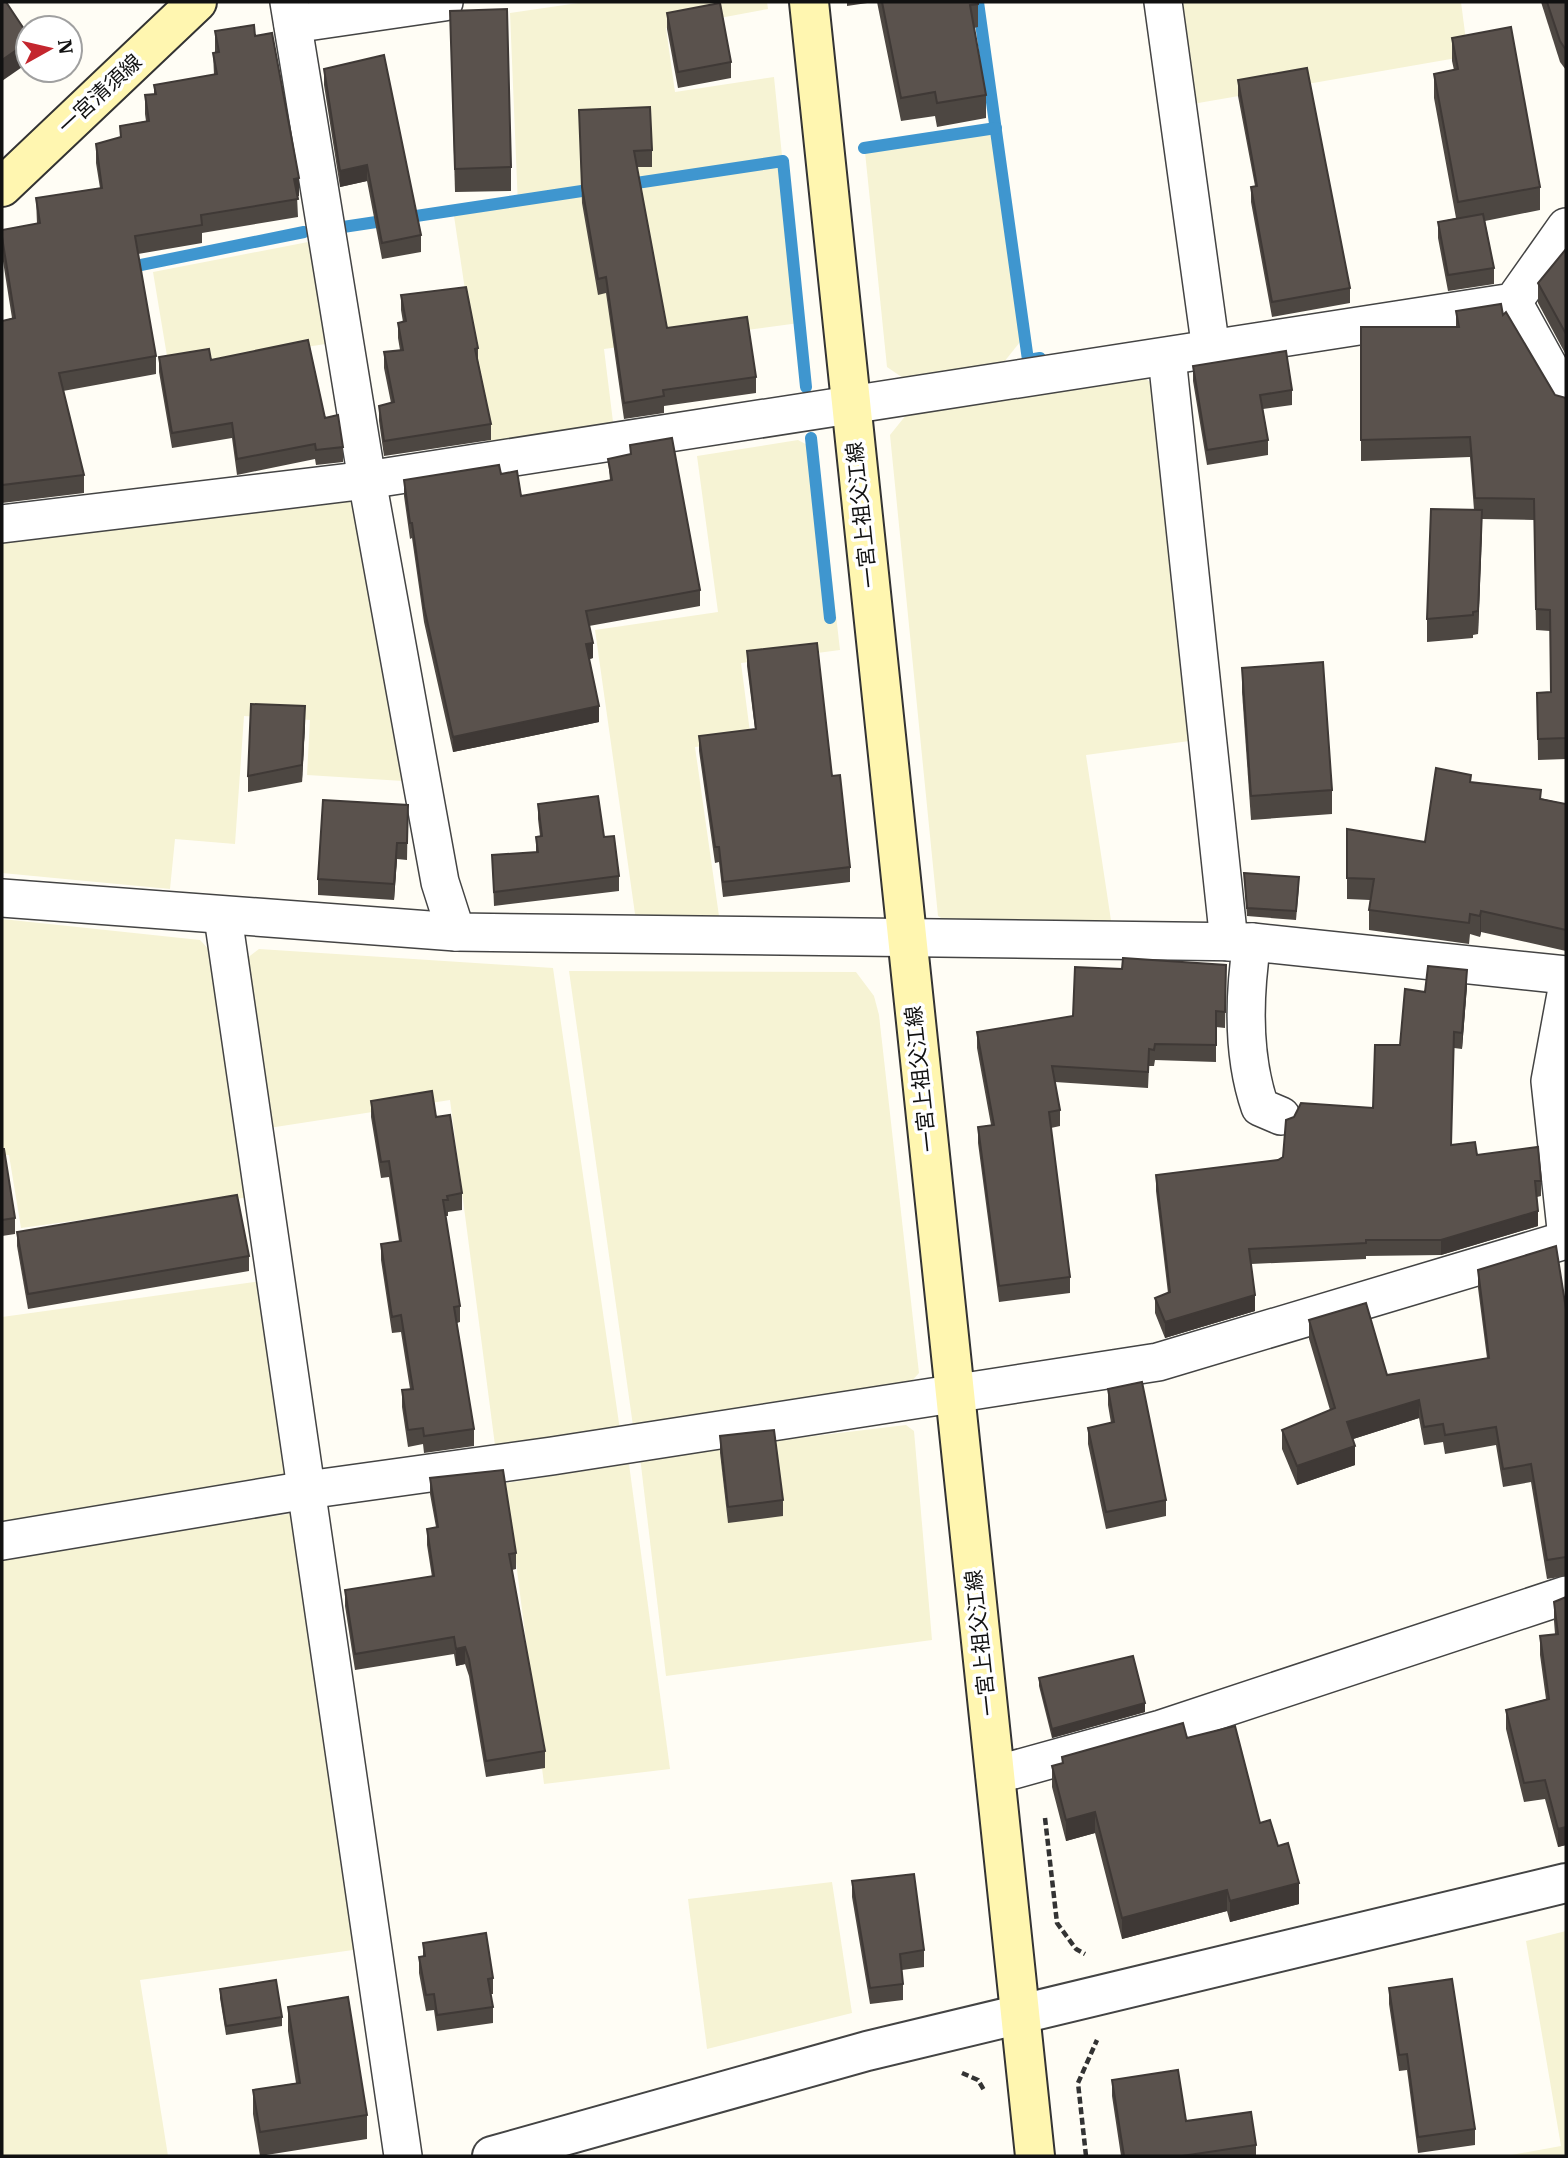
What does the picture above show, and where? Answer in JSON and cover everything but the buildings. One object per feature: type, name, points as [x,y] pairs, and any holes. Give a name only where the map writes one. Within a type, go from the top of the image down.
[{"type":"main road","name":"一宮清須線","points":[[2,187],[197,2]]},
{"type":"main road","name":"一宮上祖父江線","points":[[809,2],[1035,2156]]},
{"type":"street","points":[[444,2],[291,13],[367,480],[440,882],[456,932]]},
{"type":"street","points":[[1163,2],[1211,350]]},
{"type":"street","points":[[2,524],[367,480],[1513,302],[1566,227]]},
{"type":"street","points":[[1513,302],[1566,398]]},
{"type":"street","points":[[1167,357],[1241,942],[1252,1085],[1259,1107],[1281,1116]]},
{"type":"street","points":[[2,898],[223,917],[456,932],[1241,942],[1566,975]]},
{"type":"street","points":[[223,917],[403,2156]]},
{"type":"street","points":[[1566,994],[1550,1081],[1566,1229]]},
{"type":"street","points":[[2,1541],[307,1490],[552,1456],[1158,1362],[1566,1240]]},
{"type":"street","points":[[995,1775],[1161,1729],[1566,1595]]},
{"type":"street","points":[[492,2156],[867,2051],[1566,1883]]},
{"type":"path","points":[[1086,2156],[1078,2083],[1096,2040],[1115,2034],[1108,1994]]},
{"type":"path","points":[[937,2034],[945,2064],[978,2080],[989,2098]]},
{"type":"shaded area","points":[[585,2],[767,2],[768,9],[666,28],[675,92],[774,77],[799,323],[604,349],[615,438],[490,458],[454,216],[518,206],[510,13]]},
{"type":"shaded area","points":[[1168,2],[1461,2],[1468,56],[1181,106]]},
{"type":"shaded area","points":[[991,133],[1020,342],[1000,367],[906,380],[887,367],[865,152]]},
{"type":"shaded area","points":[[308,242],[317,252],[332,343],[169,368],[153,272]]},
{"type":"shaded area","points":[[1146,379],[1158,388],[1204,739],[1086,755],[1112,927],[952,925],[938,916],[890,435],[906,415]]},
{"type":"shaded area","points":[[798,440],[817,450],[840,650],[741,663],[751,740],[695,747],[720,923],[636,921],[595,630],[718,612],[697,456]]},
{"type":"shaded area","points":[[354,495],[403,781],[307,775],[310,720],[244,716],[235,844],[175,839],[170,889],[2,873],[2,539]]},
{"type":"shaded area","points":[[2,919],[200,940],[214,955],[250,1197],[21,1228],[9,1155],[2,1155]]},
{"type":"shaded area","points":[[259,949],[553,968],[621,1437],[496,1453],[450,1100],[269,1128],[242,962]]},
{"type":"shaded area","points":[[569,971],[856,972],[874,996],[879,1015],[919,1373],[898,1396],[634,1433]]},
{"type":"shaded area","points":[[261,1281],[289,1470],[285,1480],[2,1528],[2,1317]]},
{"type":"shaded area","points":[[906,1425],[914,1431],[932,1640],[666,1676],[640,1457]]},
{"type":"shaded area","points":[[629,1464],[670,1769],[544,1784],[506,1483]]},
{"type":"shaded area","points":[[295,1513],[360,1949],[140,1980],[168,2156],[2,2156],[2,1557]]},
{"type":"shaded area","points":[[832,1882],[852,2013],[707,2049],[688,1899]]},
{"type":"shaded area","points":[[1566,1931],[1566,2156],[1506,2156],[1561,2146],[1526,1941]]},
{"type":"waterway","points":[[978,2],[1028,360],[1040,358]]},
{"type":"waterway","points":[[864,148],[996,128]]},
{"type":"waterway","points":[[623,185],[783,161],[806,387]]},
{"type":"waterway","points":[[343,227],[595,189]]},
{"type":"waterway","points":[[126,268],[304,232]]},
{"type":"waterway","points":[[811,438],[830,618]]}]
